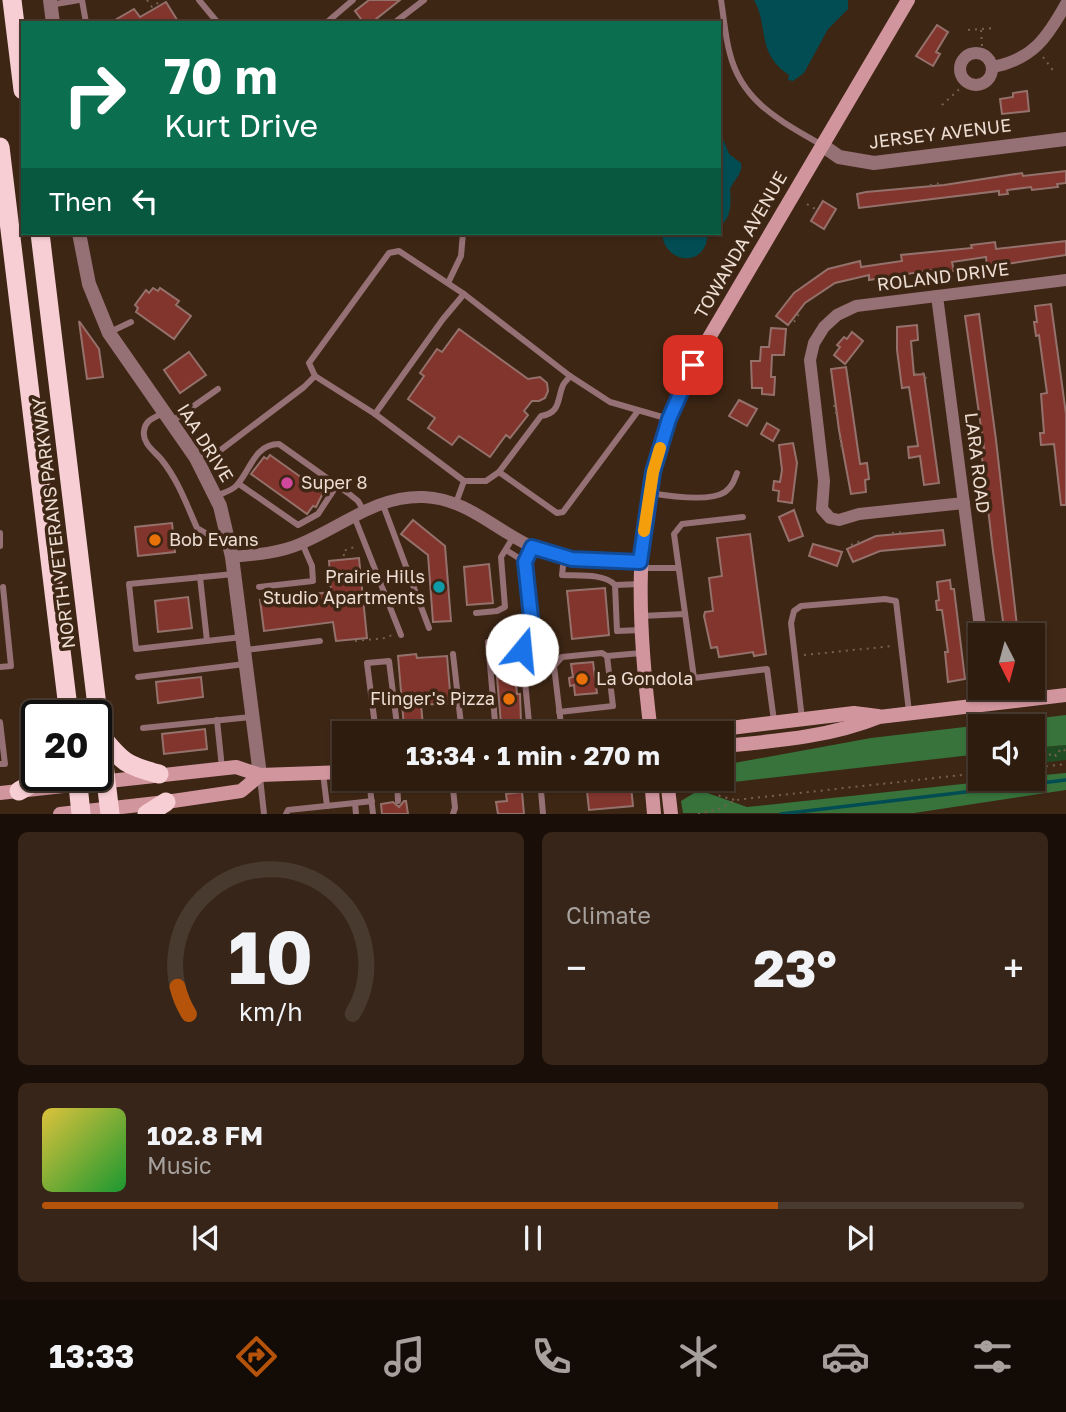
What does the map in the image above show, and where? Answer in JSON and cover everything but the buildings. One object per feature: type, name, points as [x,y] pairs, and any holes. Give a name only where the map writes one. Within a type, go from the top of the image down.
[{"type":"highway","points":[[12,0],[21,74]]},
{"type":"highway","name":"NORTH VETERANS PARKWAY","points":[[0,147],[67,700]]},
{"type":"highway","name":"NORTH VETERANS PARKWAY","points":[[40,235],[97,700]]},
{"type":"highway","points":[[112,750],[132,767],[159,774]]},
{"type":"highway","points":[[78,791],[81,812]]},
{"type":"highway","name":"NORTH VETERANS PARKWAY","points":[[107,791],[110,811]]},
{"type":"highway","points":[[147,814],[166,802]]},
{"type":"main road","name":"TOWANDA AVENUE","points":[[650,721],[642,653],[640,565],[653,472],[669,419],[693,365],[908,0]]},
{"type":"main road","points":[[734,728],[854,713],[879,716],[1066,695]]},
{"type":"main road","points":[[734,745],[830,732],[857,726],[879,716]]},
{"type":"main road","points":[[112,780],[236,767],[260,775],[332,772]]},
{"type":"main road","points":[[60,814],[110,811],[241,791],[260,775]]},
{"type":"main road","points":[[652,791],[654,811]]},
{"type":"main road","points":[[668,791],[670,810]]},
{"type":"street","points":[[50,2],[53,21]]},
{"type":"street","points":[[993,67],[1014,61],[1037,47],[1066,5]]},
{"type":"street","points":[[983,54],[991,61],[991,76],[984,83],[974,85],[967,82],[962,77],[962,61],[968,55],[983,54]]},
{"type":"street","name":"JERSEY AVENUE","points":[[822,145],[838,157],[874,163],[1066,139]]},
{"type":"street","name":"IAA DRIVE","points":[[79,235],[89,284],[109,333],[201,465],[216,496],[232,557],[260,775]]},
{"type":"street","name":"ROLAND DRIVE","points":[[964,503],[859,514],[839,520],[830,518],[822,509],[824,481],[809,369],[814,343],[828,322],[856,306],[1066,280]]},
{"type":"street","name":"LARA ROAD","points":[[937,296],[979,623]]},
{"type":"street","points":[[232,557],[275,551],[302,543],[382,503],[422,497],[456,503],[532,547],[564,557],[640,565]]},
{"type":"street","points":[[988,700],[989,704]]},
{"type":"lane","points":[[50,2],[81,0],[86,21]]},
{"type":"lane","points":[[199,0],[216,21]]},
{"type":"lane","points":[[328,21],[353,0]]},
{"type":"lane","points":[[397,21],[424,0]]},
{"type":"lane","points":[[720,0],[730,54],[741,84],[752,99],[772,115],[822,145]]},
{"type":"lane","points":[[448,283],[461,256],[463,235]]},
{"type":"lane","points":[[570,376],[563,384],[558,405],[548,415],[541,416],[499,472],[486,481],[464,481],[375,414],[315,376],[309,363],[389,253],[399,251],[464,294],[570,376],[610,402],[669,419]]},
{"type":"lane","points":[[375,414],[464,294]]},
{"type":"lane","points":[[109,333],[131,322]]},
{"type":"lane","points":[[201,465],[315,376]]},
{"type":"lane","points":[[218,389],[168,417],[148,421],[144,431],[148,445],[175,478],[188,502],[197,528],[209,535],[228,534]]},
{"type":"lane","points":[[499,472],[557,513],[563,512],[638,411]]},
{"type":"lane","points":[[216,496],[239,484],[257,454],[275,444],[279,444],[338,485],[358,501],[365,544],[400,633]]},
{"type":"lane","points":[[650,493],[675,497],[717,496],[727,491],[737,473]]},
{"type":"lane","points":[[456,503],[464,481]]},
{"type":"lane","points":[[239,484],[298,525],[318,514],[338,485]]},
{"type":"lane","points":[[382,503],[429,628]]},
{"type":"lane","points":[[743,517],[682,524],[674,534],[694,678],[767,668],[774,723]]},
{"type":"lane","points":[[0,533],[0,546]]},
{"type":"lane","points":[[476,613],[497,611],[505,607],[501,557],[514,536]]},
{"type":"lane","points":[[259,587],[313,581],[312,566],[302,543]]},
{"type":"lane","points":[[522,650],[533,636],[525,562],[532,547]]},
{"type":"lane","points":[[506,550],[525,562]]},
{"type":"lane","points":[[564,557],[562,575],[597,578],[611,581],[615,585],[617,631],[685,614]]},
{"type":"lane","points":[[597,578],[598,560]]},
{"type":"lane","points":[[640,565],[678,568]]},
{"type":"lane","points":[[234,574],[129,584],[134,636],[136,649],[207,641],[245,650]]},
{"type":"lane","points":[[200,577],[207,641]]},
{"type":"lane","points":[[615,585],[641,584]]},
{"type":"lane","points":[[0,667],[11,666],[3,587]]},
{"type":"lane","points":[[802,719],[791,623],[793,611],[802,606],[892,599],[895,601],[909,712]]},
{"type":"lane","points":[[495,721],[488,642],[521,640],[529,721]]},
{"type":"lane","points":[[138,677],[245,650],[320,641]]},
{"type":"lane","points":[[560,721],[554,666],[562,657],[642,653]]},
{"type":"lane","points":[[453,654],[461,721]]},
{"type":"lane","points":[[559,712],[613,706],[607,656]]},
{"type":"lane","points":[[389,661],[397,732],[376,733],[368,663],[389,661]]},
{"type":"lane","points":[[143,728],[253,716]]},
{"type":"lane","points":[[217,720],[222,768]]},
{"type":"lane","points":[[0,722],[5,764],[0,764]]},
{"type":"lane","points":[[323,772],[327,806]]},
{"type":"lane","points":[[260,775],[264,814]]},
{"type":"lane","points":[[371,791],[373,814]]},
{"type":"lane","points":[[398,791],[398,801]]},
{"type":"lane","points":[[453,791],[453,814]]},
{"type":"lane","points":[[541,791],[542,814]]},
{"type":"lane","points":[[286,814],[288,810],[372,802]]},
{"type":"lane","points":[[355,803],[356,814]]},
{"type":"path","points":[[147,0],[152,7],[162,0]]},
{"type":"path","points":[[968,30],[996,28]]},
{"type":"path","points":[[981,29],[982,46]]},
{"type":"path","points":[[1037,47],[1055,73]]},
{"type":"path","points":[[942,105],[967,82]]},
{"type":"path","points":[[930,185],[942,183]]},
{"type":"path","points":[[807,204],[817,210]]},
{"type":"path","points":[[794,323],[800,312]]},
{"type":"path","points":[[915,374],[925,373],[926,380]]},
{"type":"path","points":[[834,405],[837,418]]},
{"type":"path","points":[[840,438],[842,451]]},
{"type":"path","points":[[892,533],[904,532]]},
{"type":"path","points":[[851,545],[863,540]]},
{"type":"path","points":[[344,556],[343,551],[365,544]]},
{"type":"path","points":[[355,641],[385,638],[400,633]]},
{"type":"path","points":[[794,656],[901,645]]},
{"type":"path","points":[[1049,755],[1054,753],[1056,756],[1060,750],[1062,752],[1066,749]]},
{"type":"path","points":[[1045,766],[1066,764]]},
{"type":"path","points":[[713,791],[736,800],[968,774]]},
{"type":"path","points":[[698,814],[719,809],[736,800]]},
{"type":"green space","points":[[1066,715],[1066,745],[1045,747],[1045,717]]},
{"type":"green space","points":[[968,727],[968,755],[734,782],[734,763],[871,738]]},
{"type":"green space","points":[[1066,745],[1066,760],[1045,762],[1045,747]]},
{"type":"green space","points":[[1066,773],[1066,790],[914,813],[683,813],[681,801],[702,791],[747,807],[968,783],[968,791],[1045,791],[1045,775]]},
{"type":"water","points":[[754,0],[848,0],[848,9],[828,29],[804,73],[793,81],[788,80],[789,75],[779,67],[767,49]]},
{"type":"water","points":[[721,134],[729,154],[741,163],[730,189],[728,214],[721,225]]},
{"type":"water","points":[[662,235],[710,235],[701,253],[691,258],[676,256],[666,246]]},
{"type":"waterway","points":[[781,814],[1066,780]]},
{"type":"slow traffic","points":[[644,531],[653,472],[660,448]]},
{"type":"place","name":"Super 8","points":[[287,483]]},
{"type":"place","name":"Bob Evans","points":[[155,540]]},
{"type":"place","name":"Prairie Hills Studio Apartments","points":[[439,587]]},
{"type":"place","name":"La Gondola","points":[[582,679]]},
{"type":"place","name":"Flinger's Pizza","points":[[509,699]]},
{"type":"route","points":[[522,650],[533,636],[525,562],[532,547],[572,559],[640,562],[653,472],[669,419],[693,365]]}]
